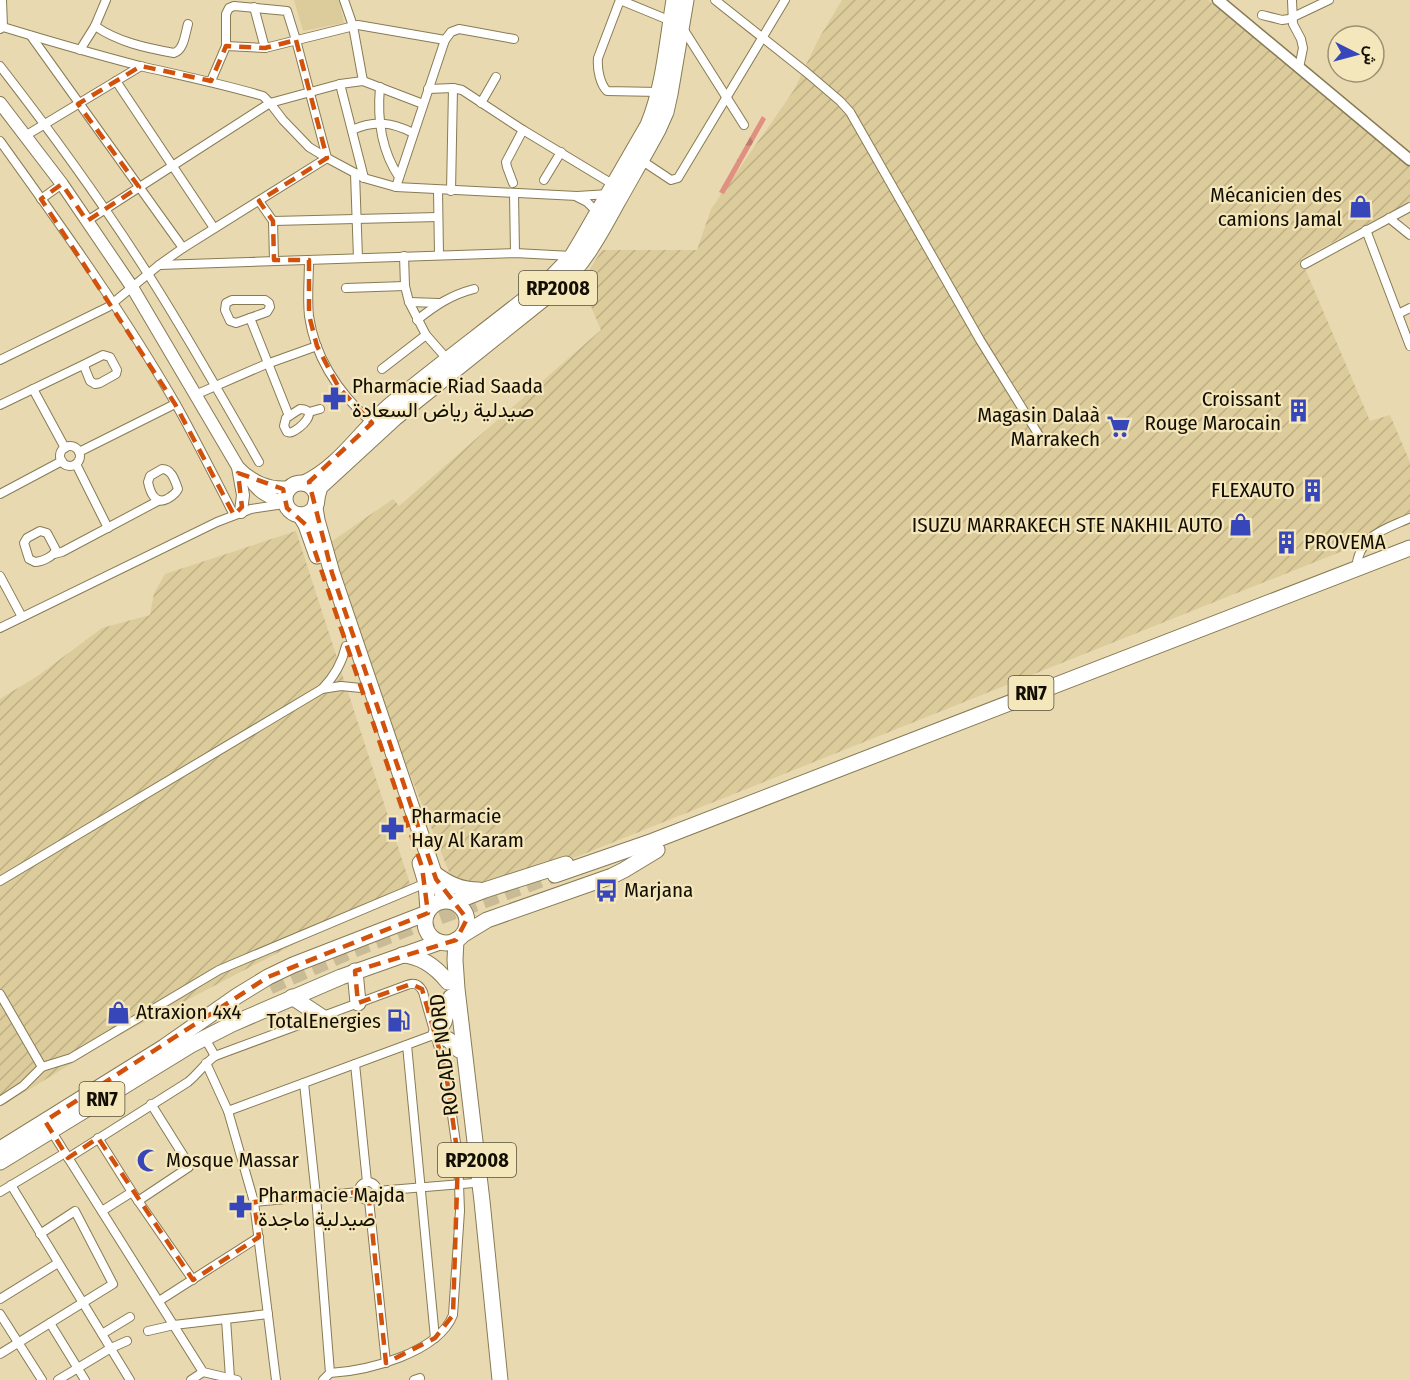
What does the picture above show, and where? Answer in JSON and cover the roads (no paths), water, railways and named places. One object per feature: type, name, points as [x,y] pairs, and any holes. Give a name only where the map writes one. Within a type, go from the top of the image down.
[{"type":"highway","name":"RP2008","points":[[300,515],[311,511],[320,487],[395,418],[567,280],[581,263],[597,240],[666,112],[676,24],[674,0]]},
{"type":"highway","name":"RP2008","points":[[297,485],[314,478],[332,464],[388,407],[549,280],[572,256],[648,125],[655,108],[676,24],[686,0]]},
{"type":"highway","points":[[316,499],[313,488],[297,485],[285,494],[285,503],[290,511],[300,515],[308,530],[346,646],[430,878],[466,914],[467,924],[450,940],[432,938],[426,930],[430,878],[332,573],[317,520],[316,499]]},
{"type":"highway","name":"RN7","points":[[655,845],[1410,548]]},
{"type":"highway","name":"RN7","points":[[557,879],[655,845],[1410,556]]},
{"type":"highway","points":[[196,1024],[237,996],[281,971],[427,912],[436,903],[453,902],[608,851],[655,845]]},
{"type":"highway","points":[[204,1038],[292,997],[356,971],[450,940],[487,920],[612,876],[624,870],[655,845]]},
{"type":"highway","points":[[430,878],[457,888],[485,890]]},
{"type":"highway","name":"ROCADE NORD","points":[[450,940],[449,990],[459,1050],[467,1183],[493,1380]]},
{"type":"highway","name":"ROCADE NORD","points":[[450,940],[455,960],[500,1380]]},
{"type":"highway","points":[[399,956],[413,957],[426,962],[438,971],[449,990],[444,1022],[436,1034],[449,1040],[459,1050]]},
{"type":"highway","points":[[356,971],[358,1003]]},
{"type":"highway","name":"RN7","points":[[0,1149],[48,1126],[204,1038],[272,991],[196,1024],[48,1126],[0,1162]]},
{"type":"highway","points":[[292,997],[322,1017]]},
{"type":"main road","points":[[0,103],[62,184],[132,287],[238,467],[264,494],[285,503]]},
{"type":"main road","points":[[237,514],[243,495],[238,467]]},
{"type":"main road","points":[[250,478],[280,488],[297,485]]},
{"type":"street","points":[[2,0],[2,28],[263,96],[309,147],[364,178],[396,187],[451,191],[577,196],[611,189]]},
{"type":"street","points":[[80,50],[95,26],[106,0]]},
{"type":"street","points":[[344,0],[353,26],[363,81]]},
{"type":"street","points":[[659,92],[607,91],[603,86],[598,58],[620,0],[676,24],[744,125]]},
{"type":"street","points":[[715,0],[840,101],[850,112],[980,340],[1040,437]]},
{"type":"street","points":[[641,160],[671,180],[678,178],[785,0]]},
{"type":"street","points":[[1218,0],[1410,160]]},
{"type":"street","points":[[1292,0],[1294,27],[1302,43],[1299,68]]},
{"type":"street","points":[[1262,15],[1282,20],[1292,18],[1329,0]]},
{"type":"street","points":[[211,81],[226,46],[227,11],[231,6],[286,11],[296,40],[327,158]]},
{"type":"street","points":[[254,7],[265,48]]},
{"type":"street","points":[[95,26],[125,41],[177,53],[181,49],[188,24]]},
{"type":"street","points":[[226,46],[265,48],[353,26],[445,40]]},
{"type":"street","points":[[396,187],[445,40],[451,32],[459,28],[514,39]]},
{"type":"street","points":[[31,36],[183,248]]},
{"type":"street","points":[[0,66],[45,124],[148,273],[216,385],[259,462]]},
{"type":"street","points":[[25,136],[141,66]]},
{"type":"street","points":[[481,103],[496,77]]},
{"type":"street","points":[[116,81],[214,228]]},
{"type":"street","points":[[87,221],[270,103],[340,84],[363,81],[423,104]]},
{"type":"street","points":[[340,84],[364,178]]},
{"type":"street","points":[[380,87],[380,123],[388,159],[399,177]]},
{"type":"street","points":[[428,89],[453,88],[466,92],[561,152],[611,189]]},
{"type":"street","points":[[451,191],[453,88]]},
{"type":"street","points":[[352,130],[360,126],[380,123],[391,124],[413,133]]},
{"type":"street","points":[[513,183],[506,162],[523,130]]},
{"type":"street","points":[[0,141],[113,303],[175,404],[237,514]]},
{"type":"street","points":[[544,180],[561,152]]},
{"type":"street","points":[[0,360],[113,303],[148,273],[183,248],[327,158]]},
{"type":"street","points":[[355,173],[358,258]]},
{"type":"street","points":[[41,199],[62,184]]},
{"type":"street","points":[[438,190],[439,255]]},
{"type":"street","points":[[514,193],[515,253]]},
{"type":"street","points":[[577,196],[598,213]]},
{"type":"street","points":[[259,201],[273,221],[273,260]]},
{"type":"street","points":[[1305,264],[1410,207]]},
{"type":"street","points":[[273,221],[438,217]]},
{"type":"street","points":[[1389,218],[1410,235]]},
{"type":"street","points":[[1366,230],[1410,346]]},
{"type":"street","points":[[159,265],[515,253],[572,256]]},
{"type":"street","points":[[404,256],[405,286],[409,302],[426,335],[448,360]]},
{"type":"street","points":[[309,260],[309,315],[317,346],[326,368],[339,388],[354,407],[372,423]]},
{"type":"street","points":[[346,288],[405,286]]},
{"type":"street","points":[[417,320],[440,303],[474,289]]},
{"type":"street","points":[[263,299],[267,301],[270,307],[267,312],[250,318],[239,323],[233,322],[225,309],[226,303],[232,300],[263,299]]},
{"type":"street","points":[[409,302],[440,303]]},
{"type":"street","points":[[1398,314],[1410,308]]},
{"type":"street","points":[[250,318],[289,416]]},
{"type":"street","points":[[382,369],[426,335]]},
{"type":"street","points":[[195,395],[267,364],[317,346]]},
{"type":"street","points":[[0,405],[85,364]]},
{"type":"street","points":[[33,389],[65,448]]},
{"type":"street","points":[[79,452],[175,404]]},
{"type":"street","points":[[309,412],[308,418],[294,431],[289,433],[285,431],[285,421],[289,416],[302,409],[309,412],[320,409]]},
{"type":"street","points":[[75,447],[79,452],[80,458],[76,464],[70,466],[62,461],[62,452],[65,448],[75,447]]},
{"type":"street","points":[[0,494],[62,461]]},
{"type":"street","points":[[76,464],[108,528]]},
{"type":"street","points":[[54,554],[62,552],[158,501]]},
{"type":"street","points":[[0,628],[237,514],[285,503]]},
{"type":"street","points":[[1356,569],[1358,555],[1369,538],[1410,518]]},
{"type":"street","points":[[0,576],[22,617]]},
{"type":"street","points":[[0,881],[322,689],[332,679],[346,646]]},
{"type":"street","points":[[322,689],[341,686],[361,688]]},
{"type":"street","points":[[0,1101],[27,1083],[42,1067],[71,1058],[219,970],[430,878]]},
{"type":"street","points":[[0,1192],[98,1138],[188,1082],[215,1056],[407,985],[419,986],[423,992],[446,1072],[458,1157],[467,1183],[459,1238],[453,1315],[448,1326],[435,1338],[406,1355],[354,1371],[330,1372]]},
{"type":"street","points":[[0,994],[42,1067]]},
{"type":"street","points":[[196,1024],[215,1056]]},
{"type":"street","points":[[228,1111],[436,1034]]},
{"type":"street","points":[[407,1045],[435,1338]]},
{"type":"street","points":[[206,1064],[228,1111],[254,1202],[276,1380]]},
{"type":"street","points":[[355,1064],[367,1182]]},
{"type":"street","points":[[304,1083],[316,1196],[330,1372],[323,1380]]},
{"type":"street","points":[[138,1202],[189,1167],[151,1104]]},
{"type":"street","points":[[48,1126],[203,1372],[228,1379],[226,1319]]},
{"type":"street","points":[[98,1138],[138,1202],[193,1280]]},
{"type":"street","points":[[359,1192],[362,1197],[369,1200],[374,1198],[377,1191],[375,1185],[367,1182]]},
{"type":"street","points":[[359,1192],[362,1185],[367,1182]]},
{"type":"street","points":[[377,1191],[467,1183]]},
{"type":"street","points":[[11,1185],[130,1380]]},
{"type":"street","points":[[102,1211],[132,1192]]},
{"type":"street","points":[[254,1202],[359,1192]]},
{"type":"street","points":[[369,1200],[386,1363]]},
{"type":"street","points":[[0,1354],[113,1284],[75,1212],[40,1234]]},
{"type":"street","points":[[159,1301],[259,1237]]},
{"type":"street","points":[[0,1299],[58,1263]]},
{"type":"street","points":[[0,1314],[42,1380]]},
{"type":"street","points":[[148,1331],[174,1325],[268,1314]]},
{"type":"street","points":[[102,1334],[130,1317]]},
{"type":"street","points":[[50,1323],[85,1380]]},
{"type":"street","points":[[57,1380],[126,1341]]},
{"type":"street","points":[[191,1380],[203,1372]]},
{"type":"tunnel","points":[[270,987],[415,926],[555,875]]},
{"type":"place","name":"Mécanicien des camions Jamal","points":[[1360,207]]},
{"type":"place","name":"Pharmacie Riad Saada صيدلية رياض السعادة","points":[[334,398]]},
{"type":"place","name":"Croissant Rouge Marocain","points":[[1299,411]]},
{"type":"place","name":"Magasin Dalaà Marrakech","points":[[1118,427]]},
{"type":"place","name":"FLEXAUTO","points":[[1313,490]]},
{"type":"place","name":"ISUZU MARRAKECH STE NAKHIL AUTO","points":[[1241,525]]},
{"type":"place","name":"PROVEMA","points":[[1286,542]]},
{"type":"place","name":"Pharmacie Hay Al Karam","points":[[393,828]]},
{"type":"place","name":"Marjana","points":[[606,890]]},
{"type":"place","name":"Atraxion 4x4","points":[[118,1012]]},
{"type":"place","name":"TotalEnergies","points":[[399,1021]]},
{"type":"place","name":"Mosque Massar","points":[[148,1160]]},
{"type":"place","name":"Pharmacie Majda صيدلية ماجدة","points":[[240,1207]]}]
